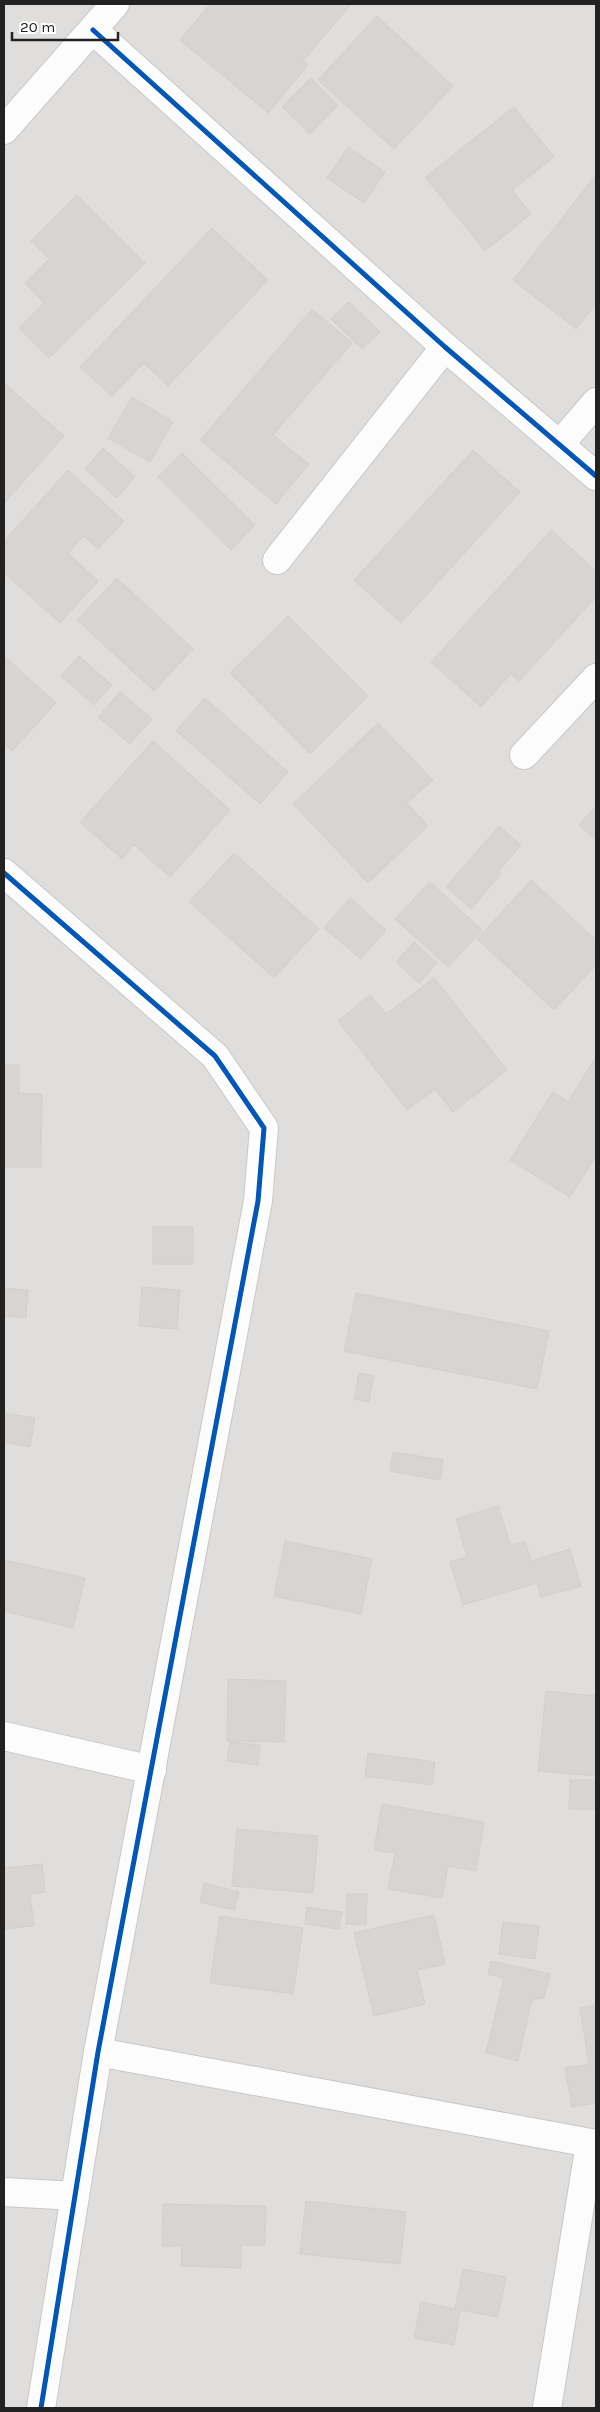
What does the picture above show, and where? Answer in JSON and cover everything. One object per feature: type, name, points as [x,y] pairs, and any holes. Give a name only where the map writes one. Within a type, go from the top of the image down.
[{"type":"street","points":[[4,130],[115,4]]},
{"type":"street","points":[[93,30],[445,347],[561,443],[596,476]]},
{"type":"street","points":[[277,560],[445,347]]},
{"type":"street","points":[[561,443],[596,402]]},
{"type":"street","points":[[524,755],[596,678]]},
{"type":"street","points":[[4,873],[215,1056],[264,1128],[258,1201],[98,2052],[41,2408]]},
{"type":"street","points":[[4,1736],[152,1770]]},
{"type":"street","points":[[98,2052],[593,2144],[547,2408]]},
{"type":"street","points":[[4,2192],[75,2196]]},
{"type":"shaded area","points":[[4,4],[596,4],[596,2408],[4,2408]]},
{"type":"building","points":[[210,4],[351,4],[303,61],[308,65],[268,113],[180,40]]},
{"type":"building","points":[[377,16],[453,86],[394,149],[318,80]]},
{"type":"building","points":[[311,78],[338,105],[310,134],[282,107]]},
{"type":"building","points":[[514,107],[554,157],[512,190],[531,214],[485,251],[425,177]]},
{"type":"building","points":[[348,147],[385,172],[364,203],[327,178]]},
{"type":"building","points":[[596,175],[596,304],[576,329],[513,280]]},
{"type":"building","points":[[77,195],[145,263],[49,358],[19,328],[44,303],[25,283],[49,259],[31,241]]},
{"type":"building","points":[[212,228],[268,280],[168,386],[144,363],[112,396],[80,367]]},
{"type":"building","points":[[349,302],[380,332],[362,349],[331,319]]},
{"type":"building","points":[[312,309],[352,343],[273,435],[309,464],[276,504],[200,440]]},
{"type":"building","points":[[4,383],[64,436],[6,501],[4,498]]},
{"type":"building","points":[[132,397],[173,422],[150,462],[108,438]]},
{"type":"building","points":[[103,448],[135,477],[117,498],[85,469]]},
{"type":"building","points":[[473,450],[520,492],[401,623],[354,580]]},
{"type":"building","points":[[182,453],[255,525],[231,550],[158,477]]},
{"type":"building","points":[[68,470],[124,521],[98,549],[84,536],[68,553],[98,581],[60,623],[4,573],[4,541]]},
{"type":"building","points":[[551,530],[596,571],[596,597],[519,681],[511,674],[481,707],[431,662]]},
{"type":"building","points":[[117,578],[193,649],[154,691],[77,620]]},
{"type":"building","points":[[288,616],[368,696],[310,754],[230,673]]},
{"type":"building","points":[[4,656],[56,703],[12,751],[4,744]]},
{"type":"building","points":[[79,656],[112,685],[94,705],[61,676]]},
{"type":"building","points":[[120,692],[152,719],[130,744],[98,717]]},
{"type":"building","points":[[205,698],[288,772],[260,804],[176,731]]},
{"type":"building","points":[[378,723],[433,780],[407,803],[428,826],[368,883],[293,804]]},
{"type":"building","points":[[153,741],[230,810],[170,877],[134,845],[122,859],[80,822]]},
{"type":"building","points":[[596,806],[596,840],[579,825]]},
{"type":"building","points":[[499,826],[521,845],[498,872],[501,874],[471,909],[446,887]]},
{"type":"building","points":[[234,853],[319,929],[274,978],[189,902]]},
{"type":"building","points":[[531,880],[596,940],[596,965],[554,1010],[477,939]]},
{"type":"building","points":[[430,882],[482,930],[448,967],[395,919]]},
{"type":"building","points":[[350,898],[386,930],[361,959],[324,928]]},
{"type":"building","points":[[414,942],[437,963],[419,983],[396,962]]},
{"type":"building","points":[[434,978],[507,1070],[453,1112],[435,1089],[407,1110],[338,1021],[370,995],[386,1014]]},
{"type":"building","points":[[596,1057],[596,1156],[570,1197],[510,1160],[553,1092],[568,1102]]},
{"type":"building","points":[[4,1065],[19,1065],[19,1093],[42,1094],[41,1167],[4,1167]]},
{"type":"building","points":[[153,1227],[193,1227],[193,1264],[153,1264]]},
{"type":"building","points":[[142,1287],[180,1290],[177,1329],[139,1326]]},
{"type":"building","points":[[4,1288],[28,1290],[26,1318],[4,1316]]},
{"type":"building","points":[[356,1293],[549,1331],[537,1389],[344,1351]]},
{"type":"building","points":[[359,1373],[374,1376],[369,1402],[354,1399]]},
{"type":"building","points":[[4,1413],[35,1418],[30,1447],[4,1442]]},
{"type":"building","points":[[393,1452],[443,1460],[440,1480],[390,1471]]},
{"type":"building","points":[[498,1506],[511,1546],[525,1541],[531,1561],[570,1549],[581,1586],[541,1597],[537,1583],[463,1605],[450,1562],[467,1557],[456,1519]]},
{"type":"building","points":[[285,1541],[372,1559],[361,1614],[274,1596]]},
{"type":"building","points":[[4,1560],[85,1578],[73,1628],[4,1611]]},
{"type":"building","points":[[228,1679],[286,1681],[284,1742],[227,1741]]},
{"type":"building","points":[[546,1691],[596,1696],[596,1776],[538,1771]]},
{"type":"building","points":[[230,1742],[260,1745],[258,1765],[227,1761]]},
{"type":"building","points":[[368,1753],[435,1762],[432,1785],[365,1776]]},
{"type":"building","points":[[570,1780],[596,1780],[596,1809],[569,1809]]},
{"type":"building","points":[[382,1804],[484,1822],[476,1871],[448,1866],[442,1898],[388,1889],[395,1853],[374,1850]]},
{"type":"building","points":[[237,1829],[318,1836],[313,1893],[232,1886]]},
{"type":"building","points":[[42,1864],[45,1892],[30,1894],[34,1926],[4,1929],[4,1868]]},
{"type":"building","points":[[204,1883],[239,1892],[234,1910],[200,1902]]},
{"type":"building","points":[[347,1894],[367,1894],[366,1925],[346,1924]]},
{"type":"building","points":[[307,1907],[342,1912],[339,1929],[305,1924]]},
{"type":"building","points":[[434,1915],[445,1964],[417,1970],[425,2004],[374,2016],[354,1933]]},
{"type":"building","points":[[220,1916],[303,1928],[293,1994],[210,1983]]},
{"type":"building","points":[[503,1922],[539,1926],[535,1959],[499,1954]]},
{"type":"building","points":[[491,1961],[550,1974],[544,1998],[532,2000],[518,2061],[486,2053],[504,1978],[488,1974]]},
{"type":"building","points":[[596,2005],[596,2103],[572,2107],[565,2068],[589,2064],[580,2008]]},
{"type":"building","points":[[306,2201],[406,2212],[400,2264],[300,2254]]},
{"type":"building","points":[[163,2204],[266,2206],[265,2245],[241,2245],[241,2268],[181,2266],[182,2246],[162,2246]]},
{"type":"building","points":[[463,2269],[506,2277],[498,2317],[460,2310],[454,2345],[414,2338],[421,2302],[455,2309]]},
{"type":"cycle path","points":[[93,30],[445,347],[596,476]]},
{"type":"cycle path","points":[[4,873],[215,1056],[264,1128],[258,1201],[98,2052],[41,2408]]}]
